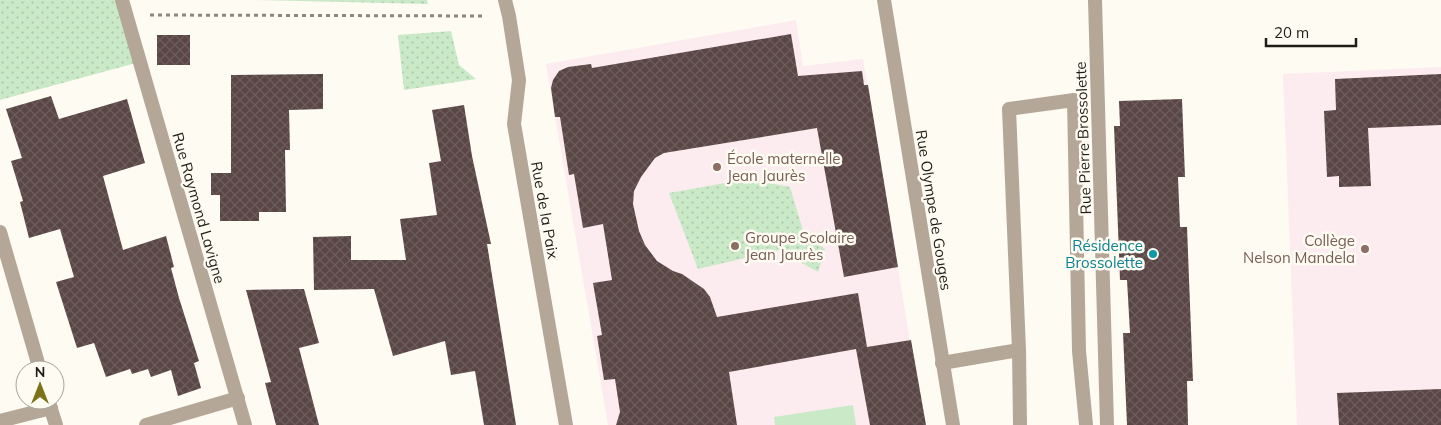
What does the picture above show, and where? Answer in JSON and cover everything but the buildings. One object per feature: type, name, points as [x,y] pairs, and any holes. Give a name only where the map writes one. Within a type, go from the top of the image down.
[{"type":"street","name":"Rue Raymond Lavigne","points":[[122,0],[245,425]]},
{"type":"street","name":"Rue de la Paix","points":[[505,0],[518,80],[514,124],[566,425]]},
{"type":"street","name":"Rue Olympe de Gouges","points":[[884,0],[953,425]]},
{"type":"street","name":"Rue Pierre Brossolette","points":[[1095,0],[1107,425]]},
{"type":"street","points":[[1020,425],[1010,108],[1074,100],[1079,351],[1086,425]]},
{"type":"street","points":[[0,232],[37,360]]},
{"type":"street","points":[[942,363],[1019,350]]},
{"type":"street","points":[[146,425],[238,398]]},
{"type":"street","points":[[0,421],[32,410]]},
{"type":"street","points":[[52,410],[56,425]]},
{"type":"path","points":[[127,15],[509,16]]},
{"type":"shaded area","name":"Groupe Scolaire Jean Jaurès","points":[[796,20],[803,66],[863,59],[924,425],[608,425],[546,64]]},
{"type":"shaded area","name":"Collège Nelson Mandela","points":[[1441,67],[1441,425],[1297,425],[1283,74]]},
{"type":"green space","points":[[0,0],[116,0],[136,63],[0,100]]},
{"type":"green space","points":[[256,0],[427,0],[428,4]]},
{"type":"green space","points":[[451,31],[459,65],[476,79],[404,90],[398,35]]},
{"type":"green space","points":[[748,179],[790,187],[804,234],[825,249],[818,272],[779,250],[698,269],[669,193]]},
{"type":"green space","points":[[853,405],[856,425],[775,425],[774,417]]},
{"type":"place","name":"École maternelle Jean Jaurès","points":[[717,167]]},
{"type":"place","name":"Groupe Scolaire Jean Jaurès","points":[[735,246]]},
{"type":"place","name":"Collège Nelson Mandela","points":[[1365,249]]},
{"type":"place","name":"Résidence Brossolette","points":[[1153,254]]}]
